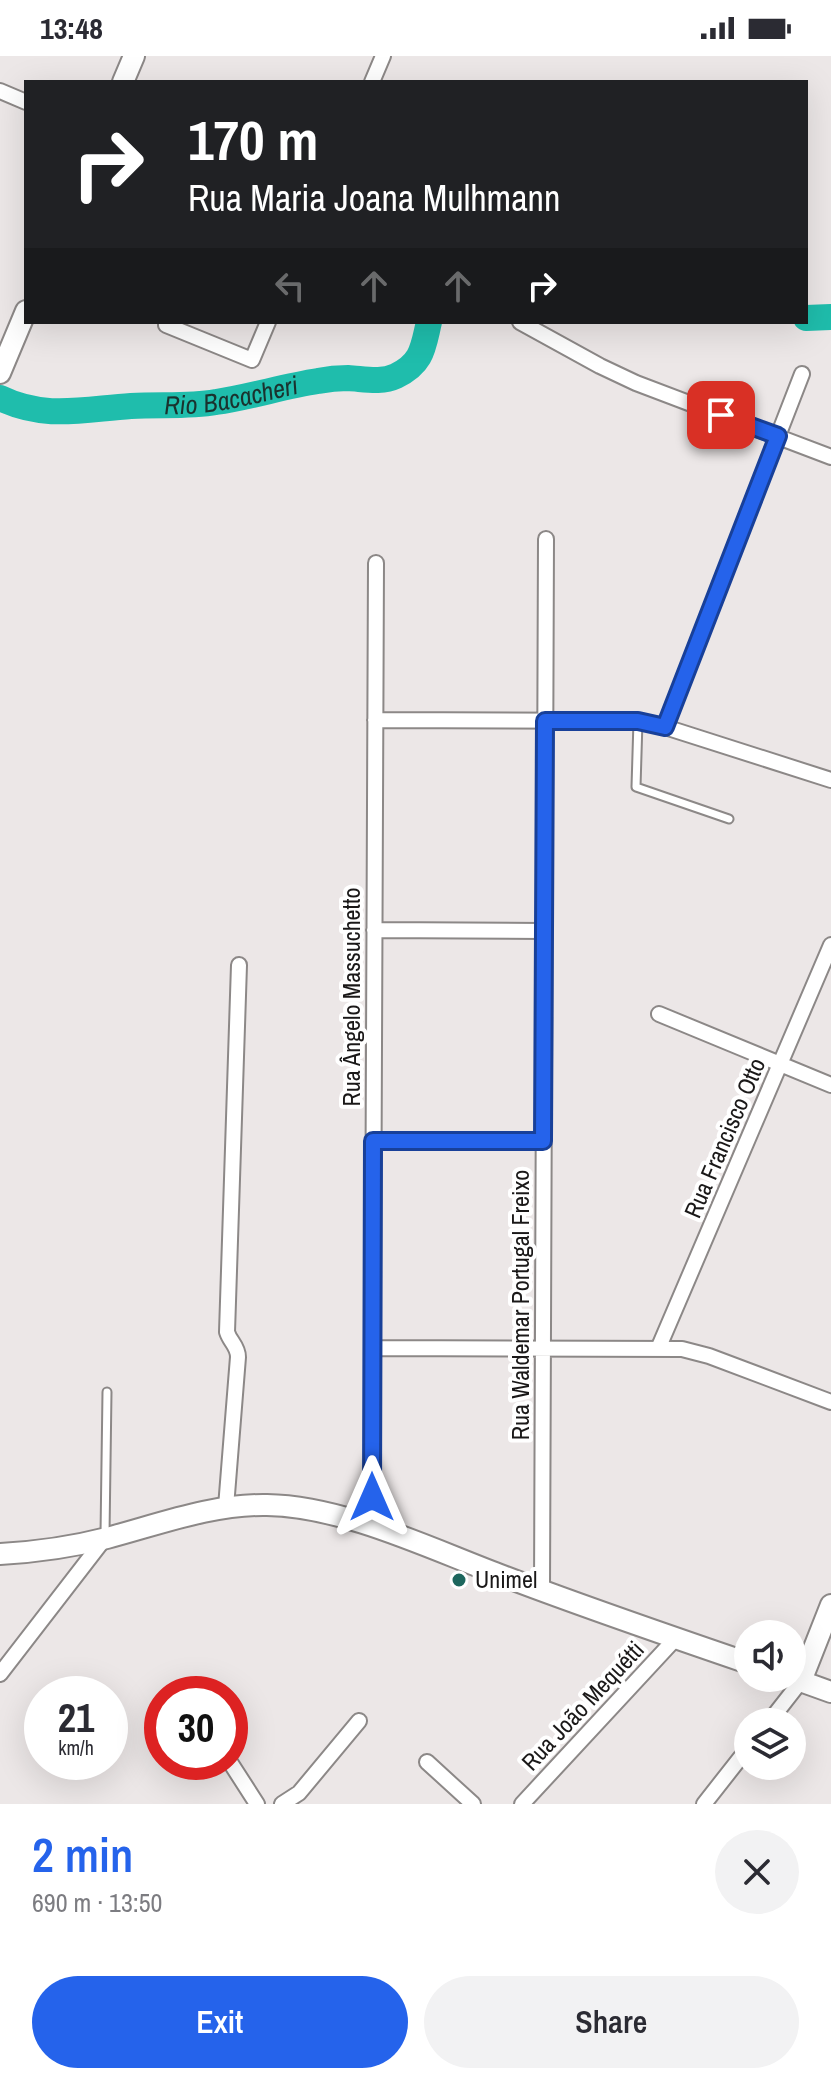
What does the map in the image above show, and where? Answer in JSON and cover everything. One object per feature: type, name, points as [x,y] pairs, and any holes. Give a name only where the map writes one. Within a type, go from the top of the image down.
[{"type":"main road","points":[[124,80],[134,56]]},
{"type":"main road","points":[[0,373],[24,316]]},
{"type":"main road","points":[[0,1554],[54,1549],[226,1507],[293,1507],[372,1526],[734,1658]]},
{"type":"main road","points":[[806,1659],[831,1605]]},
{"type":"main road","points":[[806,1683],[831,1692]]},
{"type":"street","points":[[373,80],[383,56]]},
{"type":"street","points":[[0,91],[24,101]]},
{"type":"street","points":[[166,325],[252,360],[267,324]]},
{"type":"street","points":[[524,324],[618,374],[831,457]]},
{"type":"street","points":[[665,727],[802,374]]},
{"type":"street","name":"Rua Waldemar Portugal Freixo","points":[[542,1590],[546,539]]},
{"type":"street","name":"Rua Ângelo Massuchetto","points":[[372,1526],[376,563]]},
{"type":"street","points":[[375,720],[638,721],[831,780]]},
{"type":"street","points":[[374,930],[544,931]]},
{"type":"street","name":"Rua Francisco Otto","points":[[658,1349],[831,945]]},
{"type":"street","points":[[226,1507],[238,1357],[238,1349],[227,1332],[239,965]]},
{"type":"street","points":[[659,1014],[831,1085]]},
{"type":"street","points":[[373,1141],[543,1141]]},
{"type":"street","points":[[372,1348],[682,1349],[709,1356],[831,1402]]},
{"type":"street","points":[[0,1674],[105,1538]]},
{"type":"street","name":"Rua João Mequétti","points":[[522,1804],[676,1638]]},
{"type":"street","points":[[282,1804],[299,1793],[359,1721]]},
{"type":"street","points":[[427,1762],[473,1804]]},
{"type":"street","points":[[704,1804],[734,1766]]},
{"type":"street","points":[[242,1780],[257,1804]]},
{"type":"lane","points":[[638,721],[636,787],[729,819]]},
{"type":"lane","points":[[105,1538],[107,1392]]},
{"type":"waterway","name":"Rio Bacacheri","points":[[808,318],[831,317]]},
{"type":"waterway","name":"Rio Bacacheri","points":[[0,398],[33,409],[65,411],[205,404],[329,379],[385,379],[405,371],[417,360],[429,324]]},
{"type":"place","name":"Unimel","points":[[459,1580]]},
{"type":"route","points":[[372,1497],[373,1141],[543,1141],[545,721],[638,721],[665,727],[778,436],[721,415]]}]
